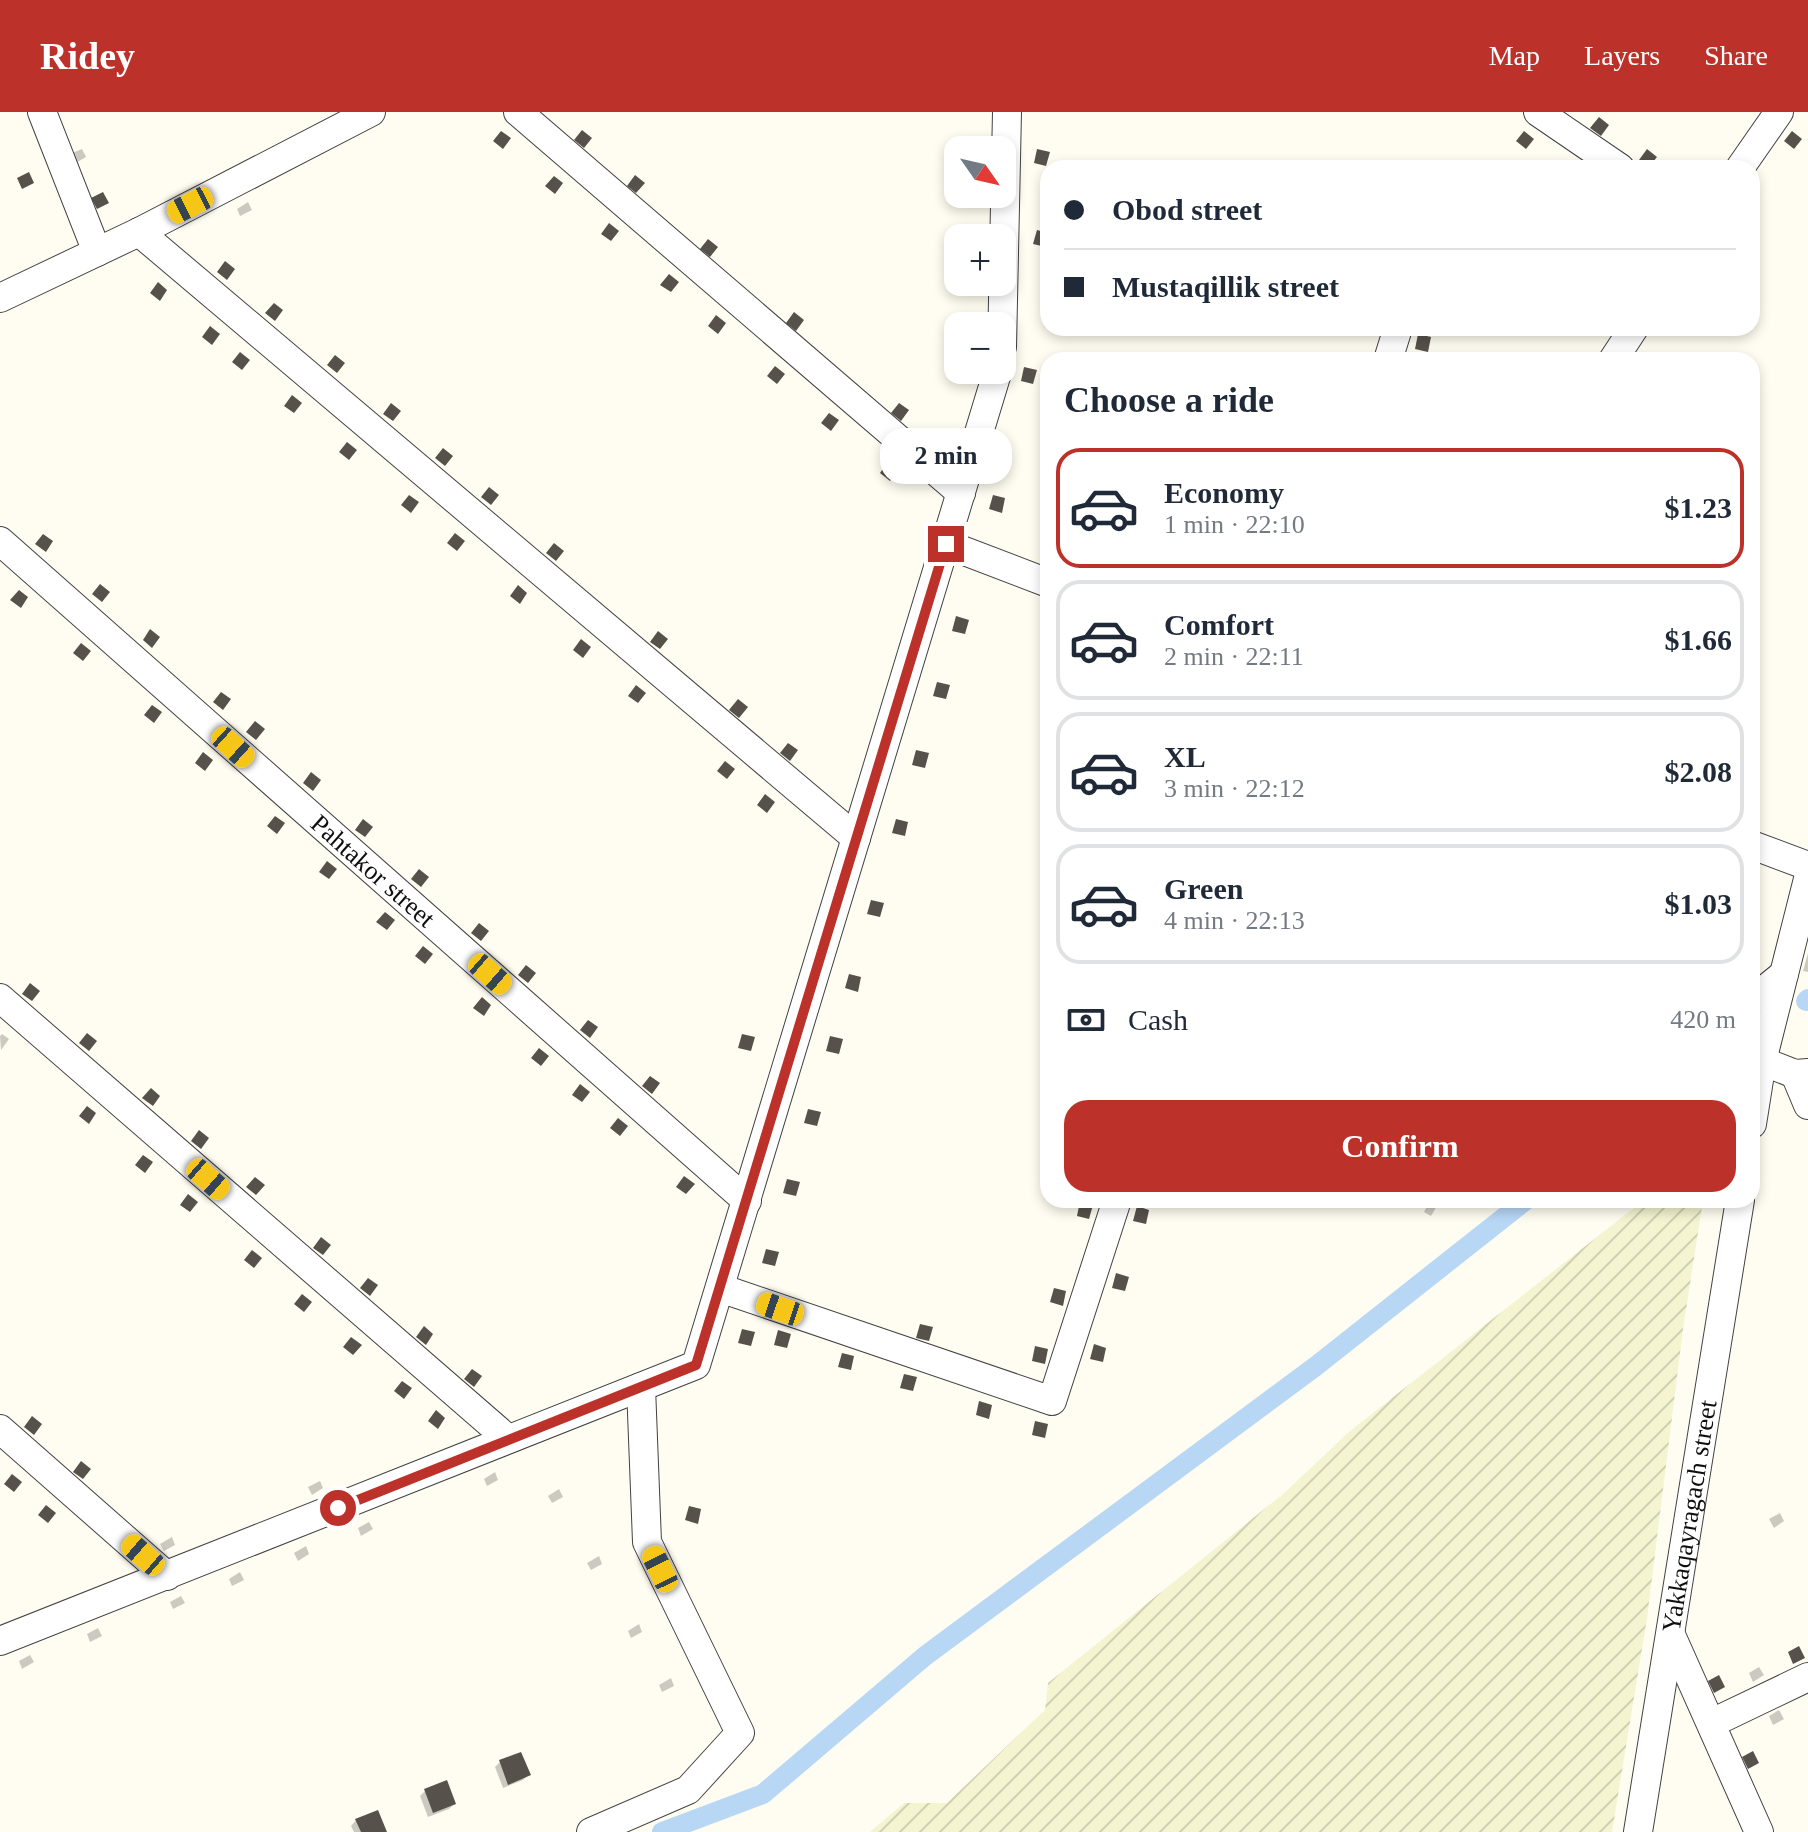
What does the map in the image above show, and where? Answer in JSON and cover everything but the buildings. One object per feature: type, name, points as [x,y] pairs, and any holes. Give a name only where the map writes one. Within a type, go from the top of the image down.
[{"type":"street","points":[[42,112],[97,252]]},
{"type":"street","points":[[0,298],[139,232],[371,112]]},
{"type":"street","points":[[518,112],[961,493]]},
{"type":"street","points":[[1003,312],[1007,112]]},
{"type":"street","points":[[1538,112],[1608,160]]},
{"type":"street","points":[[1746,160],[1779,112]]},
{"type":"street","points":[[139,232],[856,838]]},
{"type":"street","points":[[0,1641],[696,1365],[994,384]]},
{"type":"street","name":"Pahtakor street","points":[[0,541],[747,1201]]},
{"type":"street","points":[[946,544],[1040,580]]},
{"type":"street","points":[[1760,848],[1808,866]]},
{"type":"street","points":[[1760,1074],[1808,879]]},
{"type":"street","points":[[1760,994],[1784,974]]},
{"type":"street","points":[[0,998],[508,1439]]},
{"type":"street","points":[[1762,1061],[1801,1073],[1808,1105]]},
{"type":"street","points":[[720,1288],[1052,1401],[1114,1208]]},
{"type":"street","name":"Yakkaqayragach street","points":[[1638,1832],[1739,1208]]},
{"type":"street","points":[[591,1832],[688,1790],[740,1733],[647,1542],[641,1387]]},
{"type":"street","points":[[0,1429],[167,1576]]},
{"type":"street","points":[[1671,1635],[1759,1832]]},
{"type":"street","points":[[1712,1723],[1808,1677]]},
{"type":"green space","points":[[1635,1208],[1702,1208],[1683,1329],[1647,1618],[1612,1832],[870,1832],[904,1803],[947,1803],[1045,1710],[1048,1683],[1283,1494],[1350,1431]]},
{"type":"waterway","points":[[662,1832],[763,1794],[925,1656],[1316,1366],[1516,1208]]},
{"type":"route","points":[[338,1508],[696,1365],[946,544]]}]
